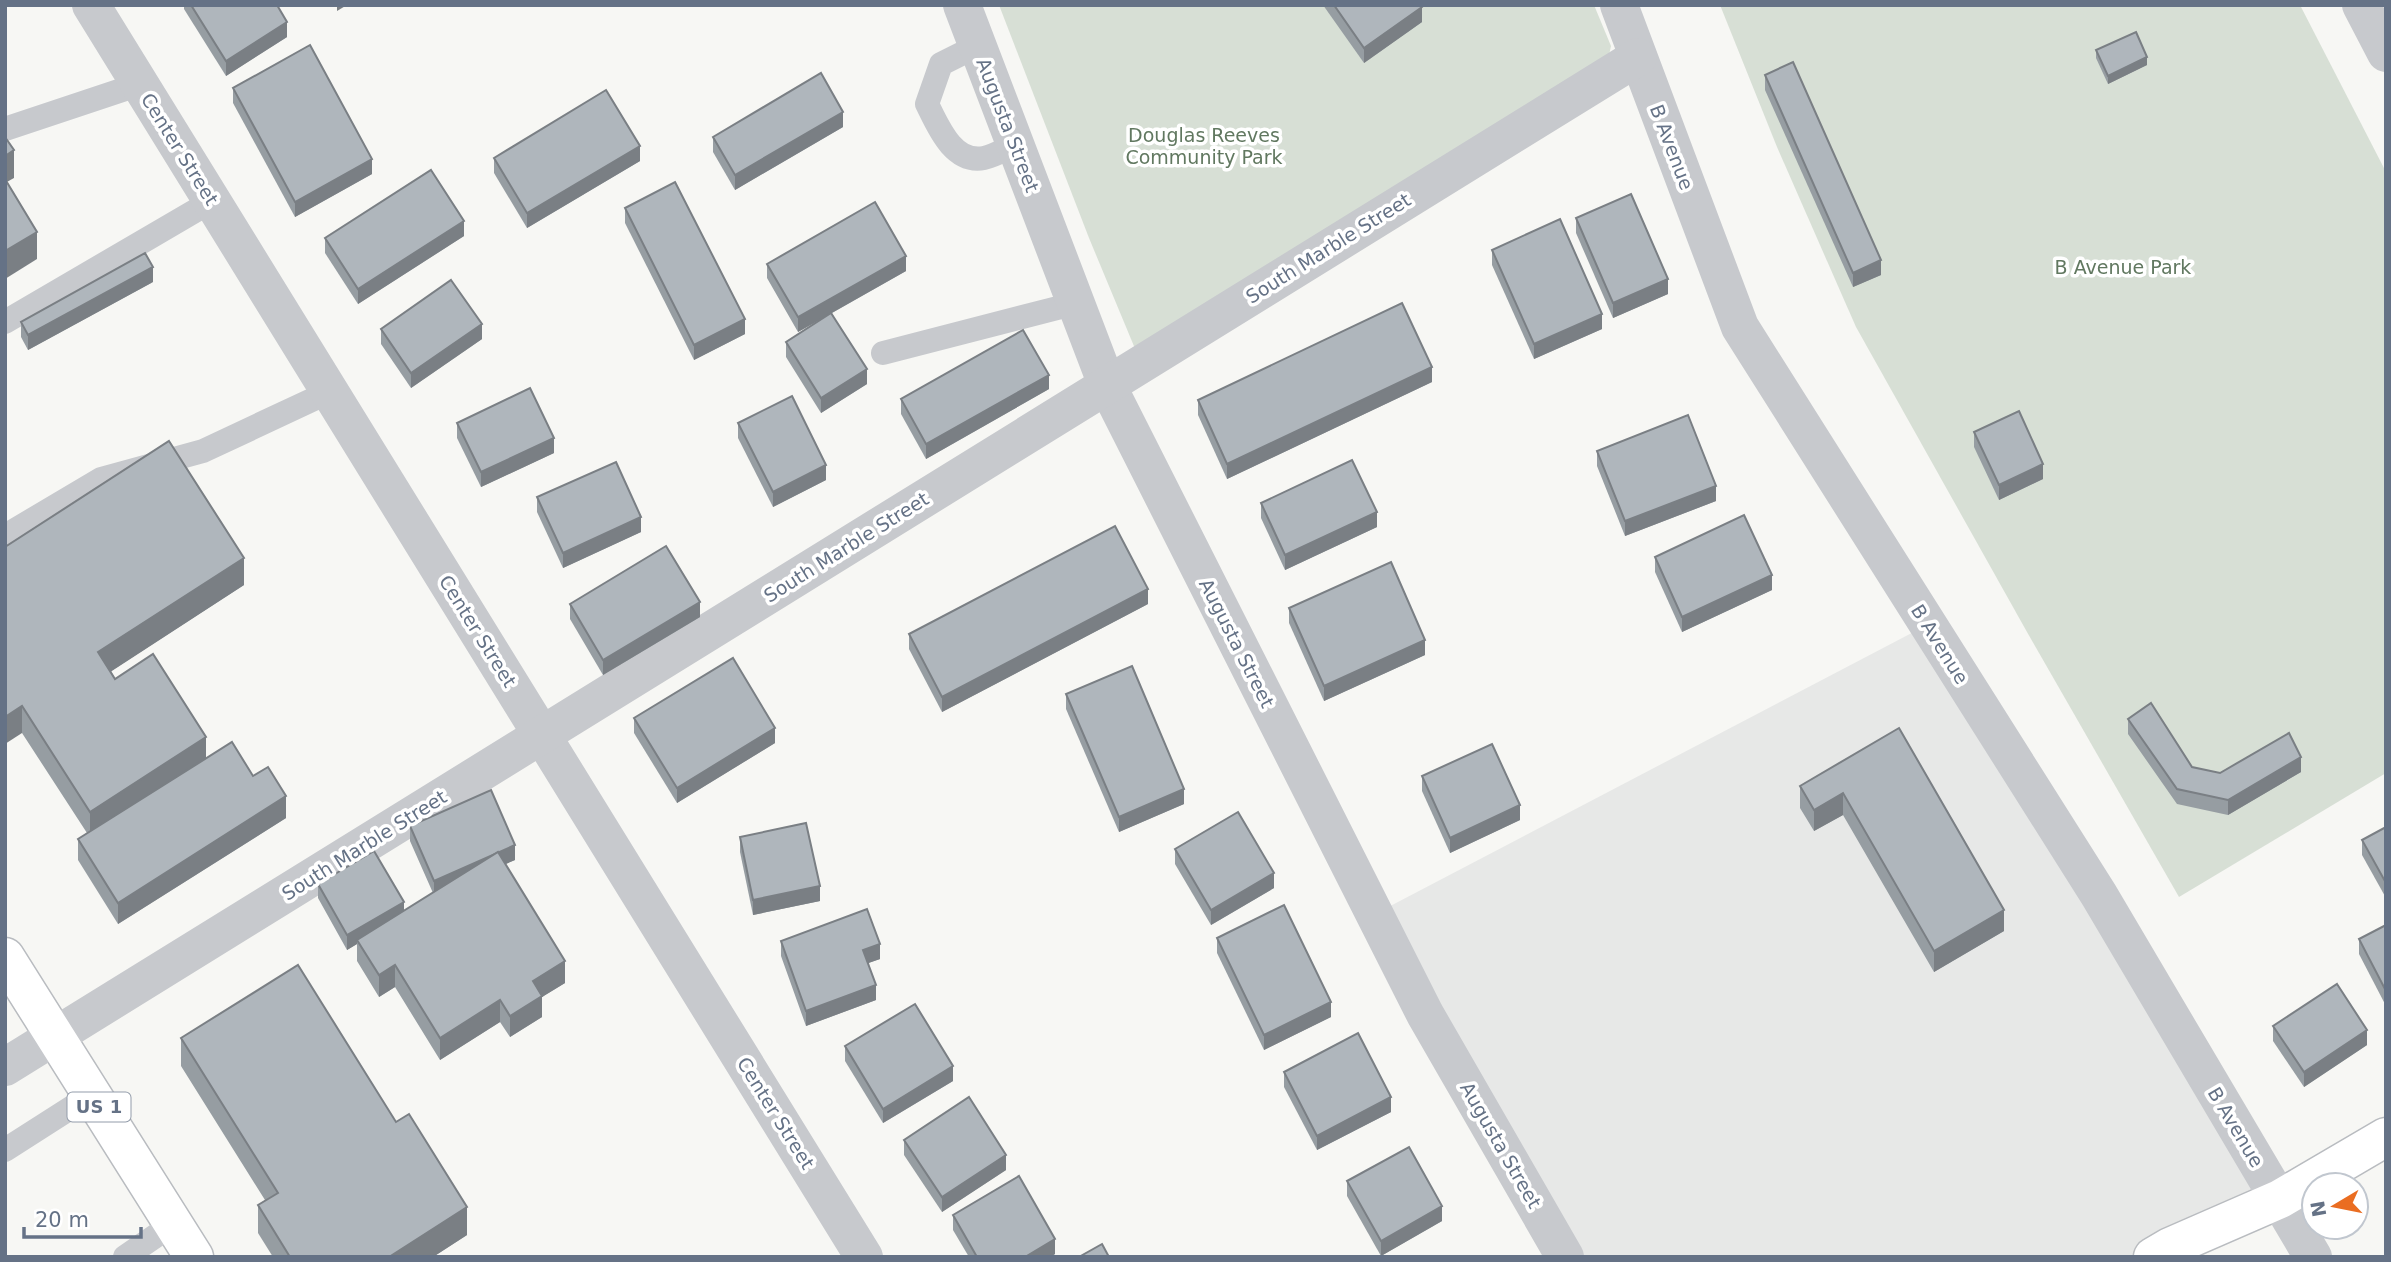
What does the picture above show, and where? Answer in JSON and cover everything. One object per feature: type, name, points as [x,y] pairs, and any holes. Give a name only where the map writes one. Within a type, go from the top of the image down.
[{"type":"main road","name":"US 1","points":[[5,957],[194,1257]]},
{"type":"main road","points":[[2153,1257],[2280,1199],[2386,1137]]},
{"type":"street","name":"Center Street","points":[[91,5],[864,1257]]},
{"type":"street","name":"Augusta Street","points":[[962,5],[1107,385],[1425,1014],[1565,1257]]},
{"type":"street","name":"B Avenue","points":[[1619,5],[1740,327],[2099,895],[2313,1257]]},
{"type":"street","points":[[2361,5],[2386,53]]},
{"type":"street","name":"South Marble Street","points":[[5,1067],[1638,57]]},
{"type":"lane","points":[[978,46],[941,64],[927,104],[945,139],[966,156],[983,158],[1016,145]]},
{"type":"lane","points":[[5,129],[140,84]]},
{"type":"lane","points":[[5,322],[212,201]]},
{"type":"lane","points":[[883,353],[1077,303]]},
{"type":"lane","points":[[5,536],[101,480],[203,451],[329,392]]},
{"type":"lane","points":[[5,1150],[91,1095]]},
{"type":"lane","points":[[125,1257],[173,1224]]},
{"type":"shaded area","points":[[1927,625],[2280,1199],[2153,1257],[1565,1257],[1375,914]]},
{"type":"green space","name":"Douglas Reeves Community Park","points":[[999,5],[1594,5],[1611,46],[1608,60],[1136,351]]},
{"type":"green space","name":"B Avenue Park","points":[[1720,5],[2300,5],[2386,172],[2386,773],[2179,897],[1856,327],[1777,147]]},
{"type":"building","points":[[191,5],[277,5],[287,22],[226,61]]},
{"type":"building","points":[[1334,5],[1421,5],[1422,7],[1364,48]]},
{"type":"building","points":[[2136,32],[2147,57],[2108,76],[2096,50]]},
{"type":"building","points":[[310,45],[372,159],[295,202],[233,88]]},
{"type":"building","points":[[1793,62],[1881,260],[1853,273],[1765,75]]},
{"type":"building","points":[[821,73],[843,112],[735,175],[713,137]]},
{"type":"building","points":[[606,90],[640,146],[527,213],[494,158]]},
{"type":"building","points":[[5,137],[14,150],[5,156]]},
{"type":"building","points":[[431,170],[464,221],[358,289],[325,238]]},
{"type":"building","points":[[5,179],[37,232],[5,251]]},
{"type":"building","points":[[675,182],[745,319],[694,345],[625,208]]},
{"type":"building","points":[[1631,194],[1668,279],[1613,303],[1576,218]]},
{"type":"building","points":[[875,202],[906,256],[798,317],[767,264]]},
{"type":"building","points":[[1560,219],[1602,314],[1534,344],[1492,250]]},
{"type":"building","points":[[145,253],[153,267],[28,335],[21,322]]},
{"type":"building","points":[[451,280],[482,324],[411,373],[381,329]]},
{"type":"building","points":[[1402,303],[1432,367],[1227,464],[1198,400]]},
{"type":"building","points":[[831,313],[867,369],[821,398],[786,342]]},
{"type":"building","points":[[1023,330],[1049,375],[926,444],[901,399]]},
{"type":"building","points":[[530,388],[554,438],[481,472],[457,423]]},
{"type":"building","points":[[792,396],[826,465],[773,492],[738,423]]},
{"type":"building","points":[[2019,411],[2043,464],[1999,485],[1974,432]]},
{"type":"building","points":[[1688,415],[1716,486],[1625,521],[1597,451]]},
{"type":"building","points":[[169,441],[244,558],[98,652],[115,679],[153,654],[206,737],[90,812],[22,706],[5,717],[5,547]]},
{"type":"building","points":[[1352,460],[1377,512],[1285,555],[1261,503]]},
{"type":"building","points":[[616,462],[641,517],[563,553],[537,497]]},
{"type":"building","points":[[1744,515],[1772,575],[1682,617],[1655,557]]},
{"type":"building","points":[[1115,526],[1148,589],[942,697],[909,634]]},
{"type":"building","points":[[666,546],[700,602],[603,660],[570,604]]},
{"type":"building","points":[[1391,562],[1425,640],[1324,686],[1289,608]]},
{"type":"building","points":[[733,658],[775,728],[677,788],[634,718]]},
{"type":"building","points":[[1132,666],[1184,789],[1119,817],[1066,694]]},
{"type":"building","points":[[2151,703],[2192,767],[2220,773],[2289,733],[2301,757],[2228,800],[2177,789],[2128,719]]},
{"type":"building","points":[[1899,728],[2004,910],[1934,951],[1843,793],[1814,810],[1800,786]]},
{"type":"building","points":[[232,742],[253,776],[268,767],[286,796],[118,903],[78,839]]},
{"type":"building","points":[[1492,744],[1520,805],[1450,838],[1422,776]]},
{"type":"building","points":[[491,790],[515,845],[434,881],[410,826]]},
{"type":"building","points":[[1238,812],[1274,873],[1211,910],[1175,849]]},
{"type":"building","points":[[806,823],[820,886],[753,900],[740,837]]},
{"type":"building","points":[[2386,827],[2386,883],[2362,840]]},
{"type":"building","points":[[374,851],[404,902],[347,935],[318,884]]},
{"type":"building","points":[[498,852],[565,961],[533,981],[542,996],[510,1016],[500,1000],[440,1038],[395,965],[379,975],[357,940]]},
{"type":"building","points":[[1284,905],[1331,1002],[1264,1035],[1217,938]]},
{"type":"building","points":[[867,909],[880,944],[863,950],[876,985],[806,1011],[781,941]]},
{"type":"building","points":[[2386,925],[2386,991],[2359,939]]},
{"type":"building","points":[[298,965],[396,1122],[409,1114],[467,1207],[389,1257],[290,1257],[258,1205],[278,1193],[181,1038]]},
{"type":"building","points":[[2337,984],[2367,1030],[2304,1072],[2273,1026]]},
{"type":"building","points":[[915,1004],[953,1066],[883,1109],[845,1046]]},
{"type":"building","points":[[1358,1033],[1391,1097],[1317,1136],[1284,1072]]},
{"type":"building","points":[[969,1097],[1006,1155],[942,1197],[904,1140]]},
{"type":"building","points":[[1409,1147],[1442,1206],[1381,1241],[1347,1181]]},
{"type":"building","points":[[1019,1176],[1055,1239],[1025,1257],[977,1257],[953,1215]]},
{"type":"building","points":[[1102,1244],[1109,1257],[1079,1257]]}]
